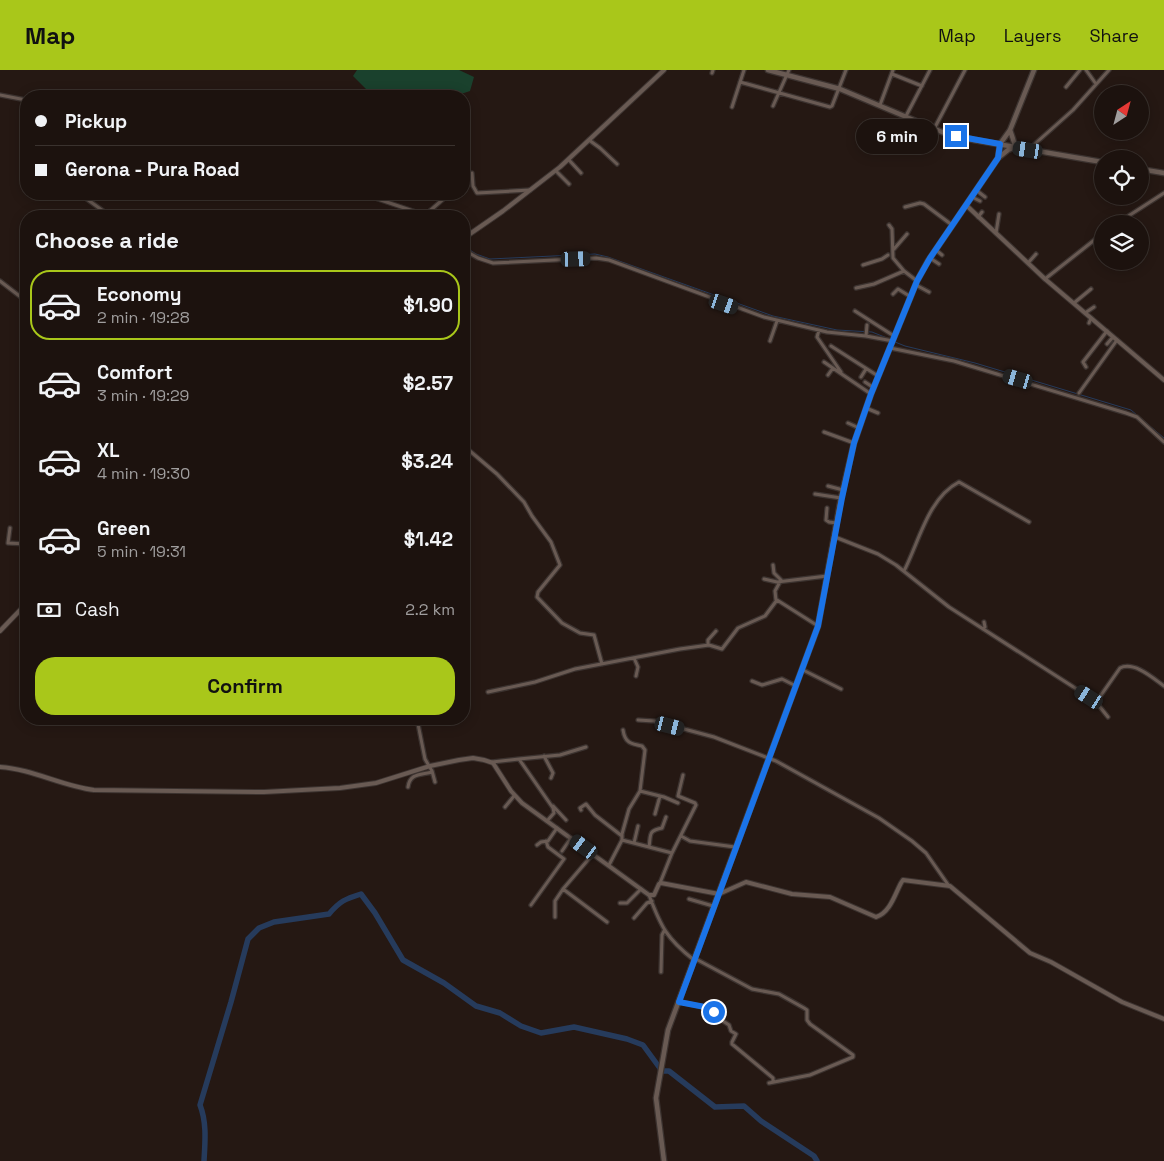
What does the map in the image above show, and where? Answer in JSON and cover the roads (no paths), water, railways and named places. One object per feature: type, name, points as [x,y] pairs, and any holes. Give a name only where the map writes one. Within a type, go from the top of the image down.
[{"type":"main road","points":[[768,70],[787,72],[840,89],[934,129],[965,138],[1094,161]]},
{"type":"main road","points":[[998,158],[1000,144],[1010,130],[1034,70]]},
{"type":"main road","points":[[1010,130],[1016,148]]},
{"type":"main road","points":[[664,1161],[656,1104],[658,1078],[668,1030],[818,626],[843,491],[859,428],[910,297],[930,258],[998,158],[1008,150],[1016,148]]},
{"type":"main road","points":[[1149,170],[1164,173]]},
{"type":"street","points":[[470,234],[556,171],[664,70]]},
{"type":"street","points":[[732,107],[744,70]]},
{"type":"street","points":[[740,82],[830,107],[840,89],[846,70]]},
{"type":"street","points":[[906,116],[930,70]]},
{"type":"street","points":[[934,129],[965,70]]},
{"type":"street","points":[[1066,87],[1080,70]]},
{"type":"street","points":[[1086,70],[1096,84]]},
{"type":"street","points":[[1028,150],[1073,110],[1109,70]]},
{"type":"street","points":[[773,106],[787,72]]},
{"type":"street","points":[[880,105],[892,72],[922,86]]},
{"type":"street","points":[[0,95],[20,99]]},
{"type":"street","points":[[913,136],[918,132],[922,124]]},
{"type":"street","points":[[589,140],[617,164]]},
{"type":"street","points":[[569,160],[581,173]]},
{"type":"street","points":[[556,171],[569,184]]},
{"type":"street","points":[[472,173],[473,186],[478,193],[531,190]]},
{"type":"street","points":[[976,190],[986,197]]},
{"type":"street","points":[[1130,215],[1164,193]]},
{"type":"street","points":[[972,197],[980,201]]},
{"type":"street","points":[[88,200],[102,210]]},
{"type":"street","points":[[380,200],[410,210]]},
{"type":"street","points":[[433,210],[443,200]]},
{"type":"street","points":[[905,207],[920,203],[924,204],[952,225]]},
{"type":"street","points":[[966,205],[1028,263],[1164,380]]},
{"type":"street","points":[[978,217],[982,212]]},
{"type":"street","points":[[996,233],[999,214]]},
{"type":"street","points":[[889,225],[892,229],[893,258]]},
{"type":"street","points":[[893,250],[907,234]]},
{"type":"street","points":[[1045,278],[1094,240]]},
{"type":"street","points":[[936,249],[942,255]]},
{"type":"street","points":[[470,253],[493,263],[604,259],[724,304],[777,320],[819,330],[894,339]]},
{"type":"street","points":[[863,265],[882,259],[886,254],[893,258],[916,283],[929,292]]},
{"type":"street","points":[[1028,263],[1036,254]]},
{"type":"street","points":[[930,258],[939,264]]},
{"type":"street","points":[[856,288],[874,284],[904,271]]},
{"type":"street","points":[[0,281],[20,296]]},
{"type":"street","points":[[893,294],[898,289],[910,297]]},
{"type":"street","points":[[1074,303],[1091,289]]},
{"type":"street","points":[[1085,313],[1094,307]]},
{"type":"street","points":[[855,311],[894,339]]},
{"type":"street","points":[[1089,323],[1091,318]]},
{"type":"street","points":[[770,341],[777,320]]},
{"type":"street","points":[[866,336],[867,325]]},
{"type":"street","points":[[819,330],[817,337],[843,375]]},
{"type":"street","points":[[1086,368],[1083,362],[1107,331]]},
{"type":"street","points":[[1107,344],[1115,339]]},
{"type":"street","points":[[1079,393],[1115,339]]},
{"type":"street","points":[[831,346],[878,377]]},
{"type":"street","points":[[890,348],[954,361],[1126,413],[1137,417],[1164,442]]},
{"type":"street","points":[[824,362],[871,394]]},
{"type":"street","points":[[828,375],[833,368]]},
{"type":"street","points":[[861,377],[866,369]]},
{"type":"street","points":[[865,382],[874,388]]},
{"type":"street","points":[[866,408],[878,413]]},
{"type":"street","points":[[848,423],[859,428]]},
{"type":"street","points":[[824,432],[854,443]]},
{"type":"street","points":[[470,451],[497,474],[524,502],[551,542],[560,565],[538,592],[537,597],[565,625],[580,633],[594,634],[602,664]]},
{"type":"street","points":[[904,571],[927,518],[945,494],[959,482],[1028,522]]},
{"type":"street","points":[[828,486],[843,491]]},
{"type":"street","points":[[815,494],[842,498]]},
{"type":"street","points":[[827,508],[826,520],[837,523]]},
{"type":"street","points":[[10,528],[8,543],[20,544]]},
{"type":"street","points":[[835,537],[878,554],[904,571],[949,607],[1089,697],[1097,700],[1108,717]]},
{"type":"street","points":[[773,564],[774,573],[780,582]]},
{"type":"street","points":[[764,580],[780,582],[827,576]]},
{"type":"street","points":[[488,692],[535,682],[575,669],[683,648],[708,645],[722,649],[738,628],[764,616],[776,600],[775,593],[780,582]]},
{"type":"street","points":[[776,600],[818,626]]},
{"type":"street","points":[[0,631],[20,610]]},
{"type":"street","points":[[982,629],[985,627],[984,622]]},
{"type":"street","points":[[708,645],[708,640],[716,631]]},
{"type":"street","points":[[634,658],[638,667],[636,676]]},
{"type":"street","points":[[1097,700],[1120,668],[1125,666],[1140,670],[1164,686]]},
{"type":"street","points":[[803,670],[841,689]]},
{"type":"street","points":[[752,681],[762,685],[782,679],[797,686]]},
{"type":"street","points":[[638,720],[654,721],[714,737],[769,758],[879,818],[926,852],[949,886],[1030,953],[1051,962],[1122,1002],[1164,1019]]},
{"type":"street","points":[[418,725],[425,759],[430,766],[434,782]]},
{"type":"street","points":[[609,865],[622,840],[628,809],[640,791],[645,750],[642,746],[633,745],[627,741],[623,730]]},
{"type":"street","points":[[0,767],[20,770],[94,790],[264,792],[360,786],[389,780],[430,766],[470,758],[492,762],[560,755],[586,747]]},
{"type":"street","points":[[544,756],[554,773],[551,778]]},
{"type":"street","points":[[519,759],[554,811],[547,821]]},
{"type":"street","points":[[492,762],[514,796],[641,889],[652,895]]},
{"type":"street","points":[[408,787],[410,778],[413,776],[432,772]]},
{"type":"street","points":[[679,1002],[710,1008],[718,1014],[720,1019],[736,1034],[732,1044],[772,1077],[771,1082],[810,1075],[854,1055],[810,1024],[807,1020],[807,1010],[804,1008],[775,993],[752,988],[694,959],[676,946],[664,931],[652,902],[652,895],[660,883],[672,853],[696,804],[678,796],[684,775]]},
{"type":"street","points":[[640,791],[678,803]]},
{"type":"street","points":[[505,807],[514,796]]},
{"type":"street","points":[[655,814],[660,796]]},
{"type":"street","points":[[548,800],[566,820]]},
{"type":"street","points":[[581,810],[580,808],[586,804],[595,815],[622,836]]},
{"type":"street","points":[[649,847],[652,831],[662,828],[666,817]]},
{"type":"street","points":[[634,844],[638,826]]},
{"type":"street","points":[[537,845],[549,840],[558,828]]},
{"type":"street","points":[[680,836],[690,841],[735,847]]},
{"type":"street","points":[[562,851],[572,838]]},
{"type":"street","points":[[622,840],[672,853]]},
{"type":"street","points":[[531,905],[564,859],[548,847],[546,842]]},
{"type":"street","points":[[555,917],[554,904],[593,854]]},
{"type":"street","points":[[660,883],[718,894],[746,882],[792,894],[830,897],[877,917],[887,910],[903,880],[949,886]]},
{"type":"street","points":[[564,889],[607,922]]},
{"type":"street","points":[[620,903],[627,903],[641,889]]},
{"type":"street","points":[[689,899],[714,906]]},
{"type":"street","points":[[634,918],[647,903],[652,902]]},
{"type":"street","points":[[661,972],[662,935],[664,931]]},
{"type":"waterway","points":[[377,200],[405,210]]},
{"type":"waterway","points":[[470,250],[490,259],[595,254],[773,316],[837,330],[872,332],[887,338]]},
{"type":"waterway","points":[[895,342],[975,363],[1131,410],[1164,438]]},
{"type":"waterway","points":[[204,1161],[205,1126],[200,1105],[248,939],[259,928],[274,922],[329,914],[343,901],[361,894],[375,913],[403,960],[444,983],[476,1006],[500,1013],[521,1026],[541,1033],[574,1027],[627,1039],[643,1045],[662,1071],[669,1071],[715,1107],[744,1106],[761,1121],[814,1156],[817,1161]]}]
